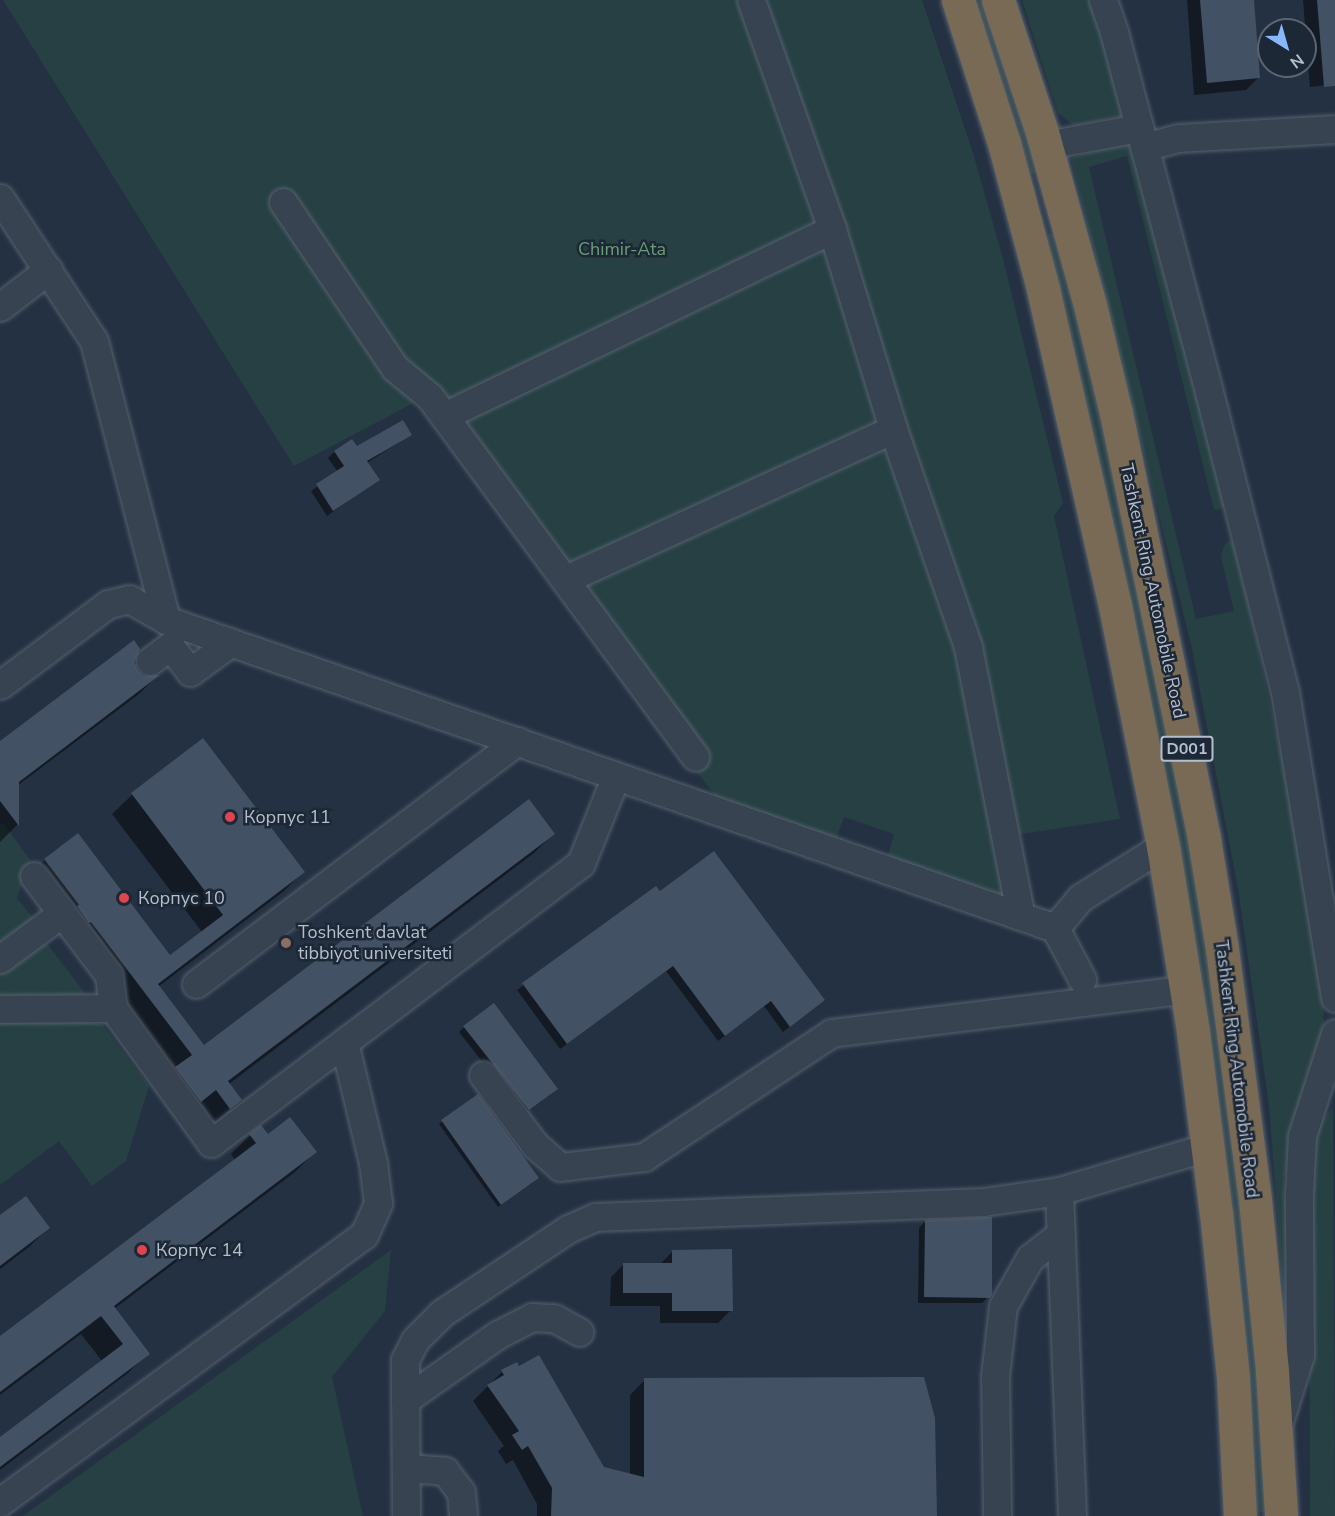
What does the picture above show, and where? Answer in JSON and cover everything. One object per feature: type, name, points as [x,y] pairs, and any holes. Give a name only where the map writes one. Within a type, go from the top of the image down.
[{"type":"highway","name":"D001","points":[[958,0],[987,87],[1023,209],[1080,447],[1163,846],[1187,988],[1208,1148],[1233,1378],[1240,1516]]},
{"type":"highway","name":"Tashkent Ring Automobile Road","points":[[998,0],[1062,199],[1116,412],[1204,839],[1241,1086],[1277,1428],[1281,1516]]},
{"type":"highway","points":[[1023,209],[1062,199]]},
{"type":"lane","points":[[751,0],[832,230],[893,429],[968,647],[1021,916]]},
{"type":"lane","points":[[1103,0],[1142,138],[1285,692],[1335,998]]},
{"type":"lane","points":[[1046,145],[1335,129]]},
{"type":"lane","points":[[0,198],[94,341],[166,620]]},
{"type":"lane","points":[[284,202],[395,368],[430,397],[695,757]]},
{"type":"lane","points":[[444,416],[832,230]]},
{"type":"lane","points":[[0,307],[48,270]]},
{"type":"lane","points":[[566,579],[893,429]]},
{"type":"lane","points":[[0,685],[108,604],[129,599],[166,620],[1055,928],[1082,979]]},
{"type":"lane","points":[[150,661],[170,646],[190,672],[223,648],[227,641]]},
{"type":"lane","points":[[196,984],[517,741]]},
{"type":"lane","points":[[34,876],[109,975],[113,1008],[211,1143],[581,863],[616,776]]},
{"type":"lane","points":[[1055,928],[1080,898],[1163,846]]},
{"type":"lane","points":[[0,959],[62,913]]},
{"type":"lane","points":[[483,1075],[535,1145],[560,1167],[644,1157],[831,1033],[1187,988]]},
{"type":"lane","points":[[0,1009],[113,1008]]},
{"type":"lane","points":[[1277,1428],[1300,1355],[1299,1194],[1302,1136],[1335,1033]]},
{"type":"lane","points":[[0,1502],[364,1235],[378,1203],[373,1163],[344,1042]]},
{"type":"lane","points":[[406,1516],[405,1360],[415,1340],[442,1313],[568,1229],[595,1217],[983,1202],[1059,1191],[1208,1148]]},
{"type":"lane","points":[[1059,1191],[1072,1516]]},
{"type":"lane","points":[[997,1516],[995,1376],[1003,1306],[1030,1258],[1061,1234]]},
{"type":"lane","points":[[405,1400],[497,1335],[532,1317],[554,1318],[579,1332]]},
{"type":"lane","points":[[406,1468],[445,1471],[461,1492],[463,1516]]},
{"type":"green space","name":"Chimir-Ata","points":[[3,0],[922,0],[973,153],[1002,255],[1063,503],[1054,516],[1120,819],[1015,835],[1028,909],[887,859],[894,834],[844,817],[835,842],[718,800],[423,398],[294,466]]},
{"type":"green space","points":[[973,0],[986,0],[1040,172],[1027,175]]},
{"type":"green space","points":[[1022,0],[1092,0],[1127,115],[1074,126],[1058,113]]},
{"type":"green space","points":[[1127,141],[1137,150],[1228,507],[1214,510],[1127,156],[1089,167],[1196,619],[1234,611],[1221,557],[1228,541],[1235,541],[1294,816],[1323,994],[1324,1024],[1318,1054],[1296,1121],[1284,1179],[1290,1333],[1286,1332],[1269,1105],[1238,889],[1192,649],[1071,158]]},
{"type":"green space","points":[[1056,232],[1076,310],[1181,783],[1240,1187],[1268,1512],[1256,1512],[1253,1432],[1218,1109],[1183,866],[1118,549],[1045,235]]},
{"type":"green space","points":[[3,823],[31,861],[17,898],[34,919],[0,945],[0,825]]},
{"type":"green space","points":[[42,937],[88,997],[0,997],[0,970]]},
{"type":"green space","points":[[0,1017],[102,1024],[149,1086],[126,1161],[92,1186],[59,1141],[0,1185]]},
{"type":"green space","points":[[1333,1107],[1335,1516],[1310,1516],[1309,1137]]},
{"type":"green space","points":[[391,1250],[385,1311],[332,1377],[363,1516],[23,1516]]},
{"type":"building","points":[[1200,0],[1254,0],[1257,78],[1260,78],[1207,83]]},
{"type":"building","points":[[1317,0],[1335,0],[1335,86],[1324,87]]},
{"type":"building","points":[[403,420],[412,435],[367,461],[380,480],[333,511],[316,484],[344,466],[334,451],[352,439],[357,446]]},
{"type":"building","points":[[134,640],[140,649],[134,662],[138,671],[144,676],[160,675],[19,782],[19,826],[0,801],[0,741]]},
{"type":"building","points":[[203,738],[305,872],[158,984],[204,1045],[529,799],[555,834],[228,1081],[242,1100],[230,1109],[216,1090],[201,1102],[175,1067],[192,1055],[91,922],[89,923],[77,906],[79,905],[44,859],[78,833],[170,955],[223,915],[131,793]]},
{"type":"building","points":[[714,851],[825,1000],[790,1027],[771,1001],[725,1036],[673,966],[567,1044],[522,983],[656,886],[660,891]]},
{"type":"building","points":[[494,1003],[558,1089],[529,1110],[463,1026]]},
{"type":"building","points":[[478,1094],[539,1178],[501,1205],[441,1120]]},
{"type":"building","points":[[290,1117],[317,1152],[114,1306],[150,1354],[0,1467],[0,1437],[123,1344],[101,1316],[0,1392],[0,1336],[256,1143],[249,1134],[261,1125],[268,1134]]},
{"type":"building","points":[[26,1196],[50,1228],[0,1266],[0,1215]]},
{"type":"building","points":[[992,1217],[992,1294],[990,1298],[924,1297],[925,1220]]},
{"type":"building","points":[[732,1249],[733,1311],[672,1311],[672,1293],[623,1293],[623,1263],[672,1263],[672,1250]]},
{"type":"building","points":[[539,1355],[604,1467],[644,1477],[644,1378],[924,1377],[935,1418],[937,1516],[551,1516],[552,1488],[528,1446],[522,1450],[512,1435],[519,1431],[487,1385],[504,1375],[501,1370],[517,1362],[519,1366]]},
{"type":"place","name":"Корпус 11","points":[[230,817]]},
{"type":"place","name":"Корпус 10","points":[[124,898]]},
{"type":"place","name":"Toshkent davlat tibbiyot universiteti","points":[[286,943]]},
{"type":"place","name":"Корпус 14","points":[[142,1250]]}]
